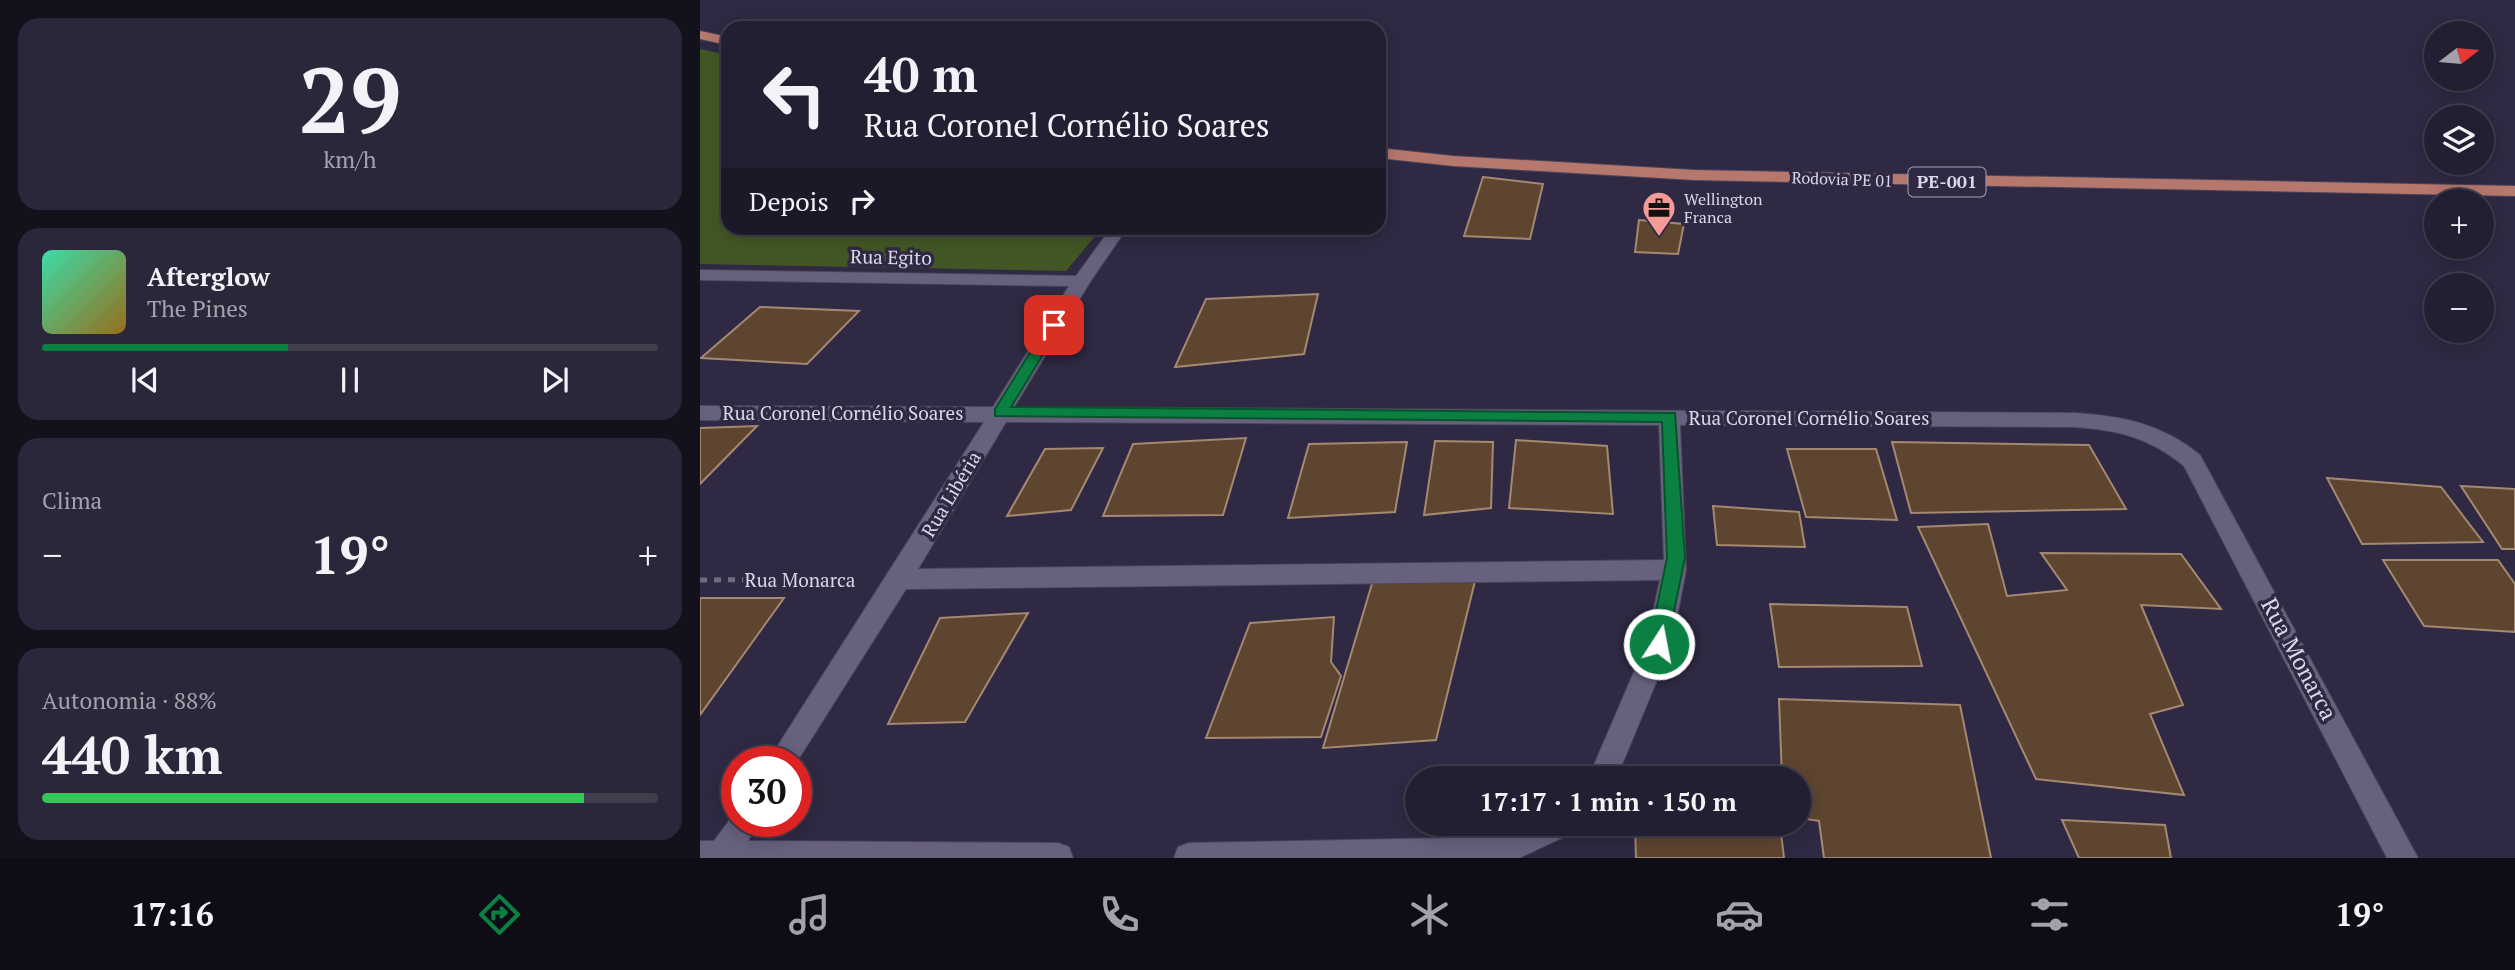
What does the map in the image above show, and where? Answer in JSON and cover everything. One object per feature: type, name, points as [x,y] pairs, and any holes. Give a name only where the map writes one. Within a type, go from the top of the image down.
[{"type":"main road","points":[[700,35],[721,40]]},
{"type":"main road","name":"Rodovia PE 01","points":[[1386,154],[1454,161],[1694,175],[2515,191]]},
{"type":"street","name":"Rua Libéria","points":[[792,746],[900,579],[1081,281],[1114,235]]},
{"type":"street","name":"Rua Egito","points":[[700,275],[1081,281]]},
{"type":"street","name":"Rua Coronel Cornélio Soares","points":[[700,413],[1669,416],[2117,422],[2148,429],[2170,440],[2192,461]]},
{"type":"street","points":[[1607,766],[1659,644],[1674,570],[1676,558],[1669,416]]},
{"type":"street","name":"Rua Monarca","points":[[2192,461],[2403,858]]},
{"type":"street","points":[[900,579],[1674,570]]},
{"type":"street","points":[[1189,858],[1452,853],[1517,844],[1534,836]]},
{"type":"street","points":[[714,857],[731,837]]},
{"type":"street","points":[[714,857],[1058,858]]},
{"type":"path","name":"Rua Monarca","points":[[700,580],[900,579]]},
{"type":"green space","points":[[700,49],[721,54],[721,235],[1096,235],[1066,271],[700,264]]},
{"type":"building","points":[[1483,177],[1543,184],[1530,239],[1464,236]]},
{"type":"building","name":"Wellington Franca","points":[[1639,220],[1684,224],[1678,254],[1635,252]]},
{"type":"building","points":[[1318,294],[1304,354],[1175,367],[1206,299]]},
{"type":"building","points":[[760,307],[859,311],[807,364],[701,358]]},
{"type":"building","points":[[757,426],[700,484],[700,428]]},
{"type":"building","points":[[1246,438],[1223,515],[1103,516],[1133,444]]},
{"type":"building","points":[[1516,440],[1607,446],[1613,514],[1509,508]]},
{"type":"building","points":[[1435,441],[1493,442],[1491,508],[1424,515]]},
{"type":"building","points":[[1407,442],[1395,512],[1288,518],[1309,444]]},
{"type":"building","points":[[1892,442],[2089,445],[2126,509],[1911,513]]},
{"type":"building","points":[[1103,448],[1071,510],[1007,516],[1045,449]]},
{"type":"building","points":[[1787,449],[1876,449],[1897,520],[1806,517]]},
{"type":"building","points":[[2327,478],[2441,487],[2483,542],[2362,544]]},
{"type":"building","points":[[2461,486],[2515,489],[2515,549],[2502,549]]},
{"type":"building","points":[[1713,506],[1799,512],[1805,547],[1717,545]]},
{"type":"building","points":[[1988,524],[2007,596],[2067,590],[2041,553],[2181,554],[2221,609],[2141,605],[2183,705],[2150,714],[2184,795],[2036,779],[1918,527]]},
{"type":"building","points":[[2383,560],[2498,560],[2515,584],[2515,632],[2424,626]]},
{"type":"building","points":[[1374,577],[1476,577],[1436,740],[1323,748]]},
{"type":"building","points":[[700,598],[784,598],[700,715]]},
{"type":"building","points":[[1770,604],[1907,607],[1922,666],[1779,667]]},
{"type":"building","points":[[1028,613],[965,722],[888,724],[940,618]]},
{"type":"building","points":[[1334,617],[1331,662],[1341,676],[1321,737],[1206,738],[1250,623]]},
{"type":"building","points":[[1779,699],[1960,705],[1991,858],[1824,858],[1819,821],[1811,820],[1811,766],[1782,766]]},
{"type":"building","points":[[2062,820],[2165,825],[2171,858],[2079,858]]},
{"type":"building","points":[[1635,836],[1781,836],[1784,858],[1636,858]]},
{"type":"place","name":"Wellington Franca","points":[[1659,238]]},
{"type":"route","points":[[1054,325],[1000,412],[1669,416],[1676,558],[1659,644]]}]
